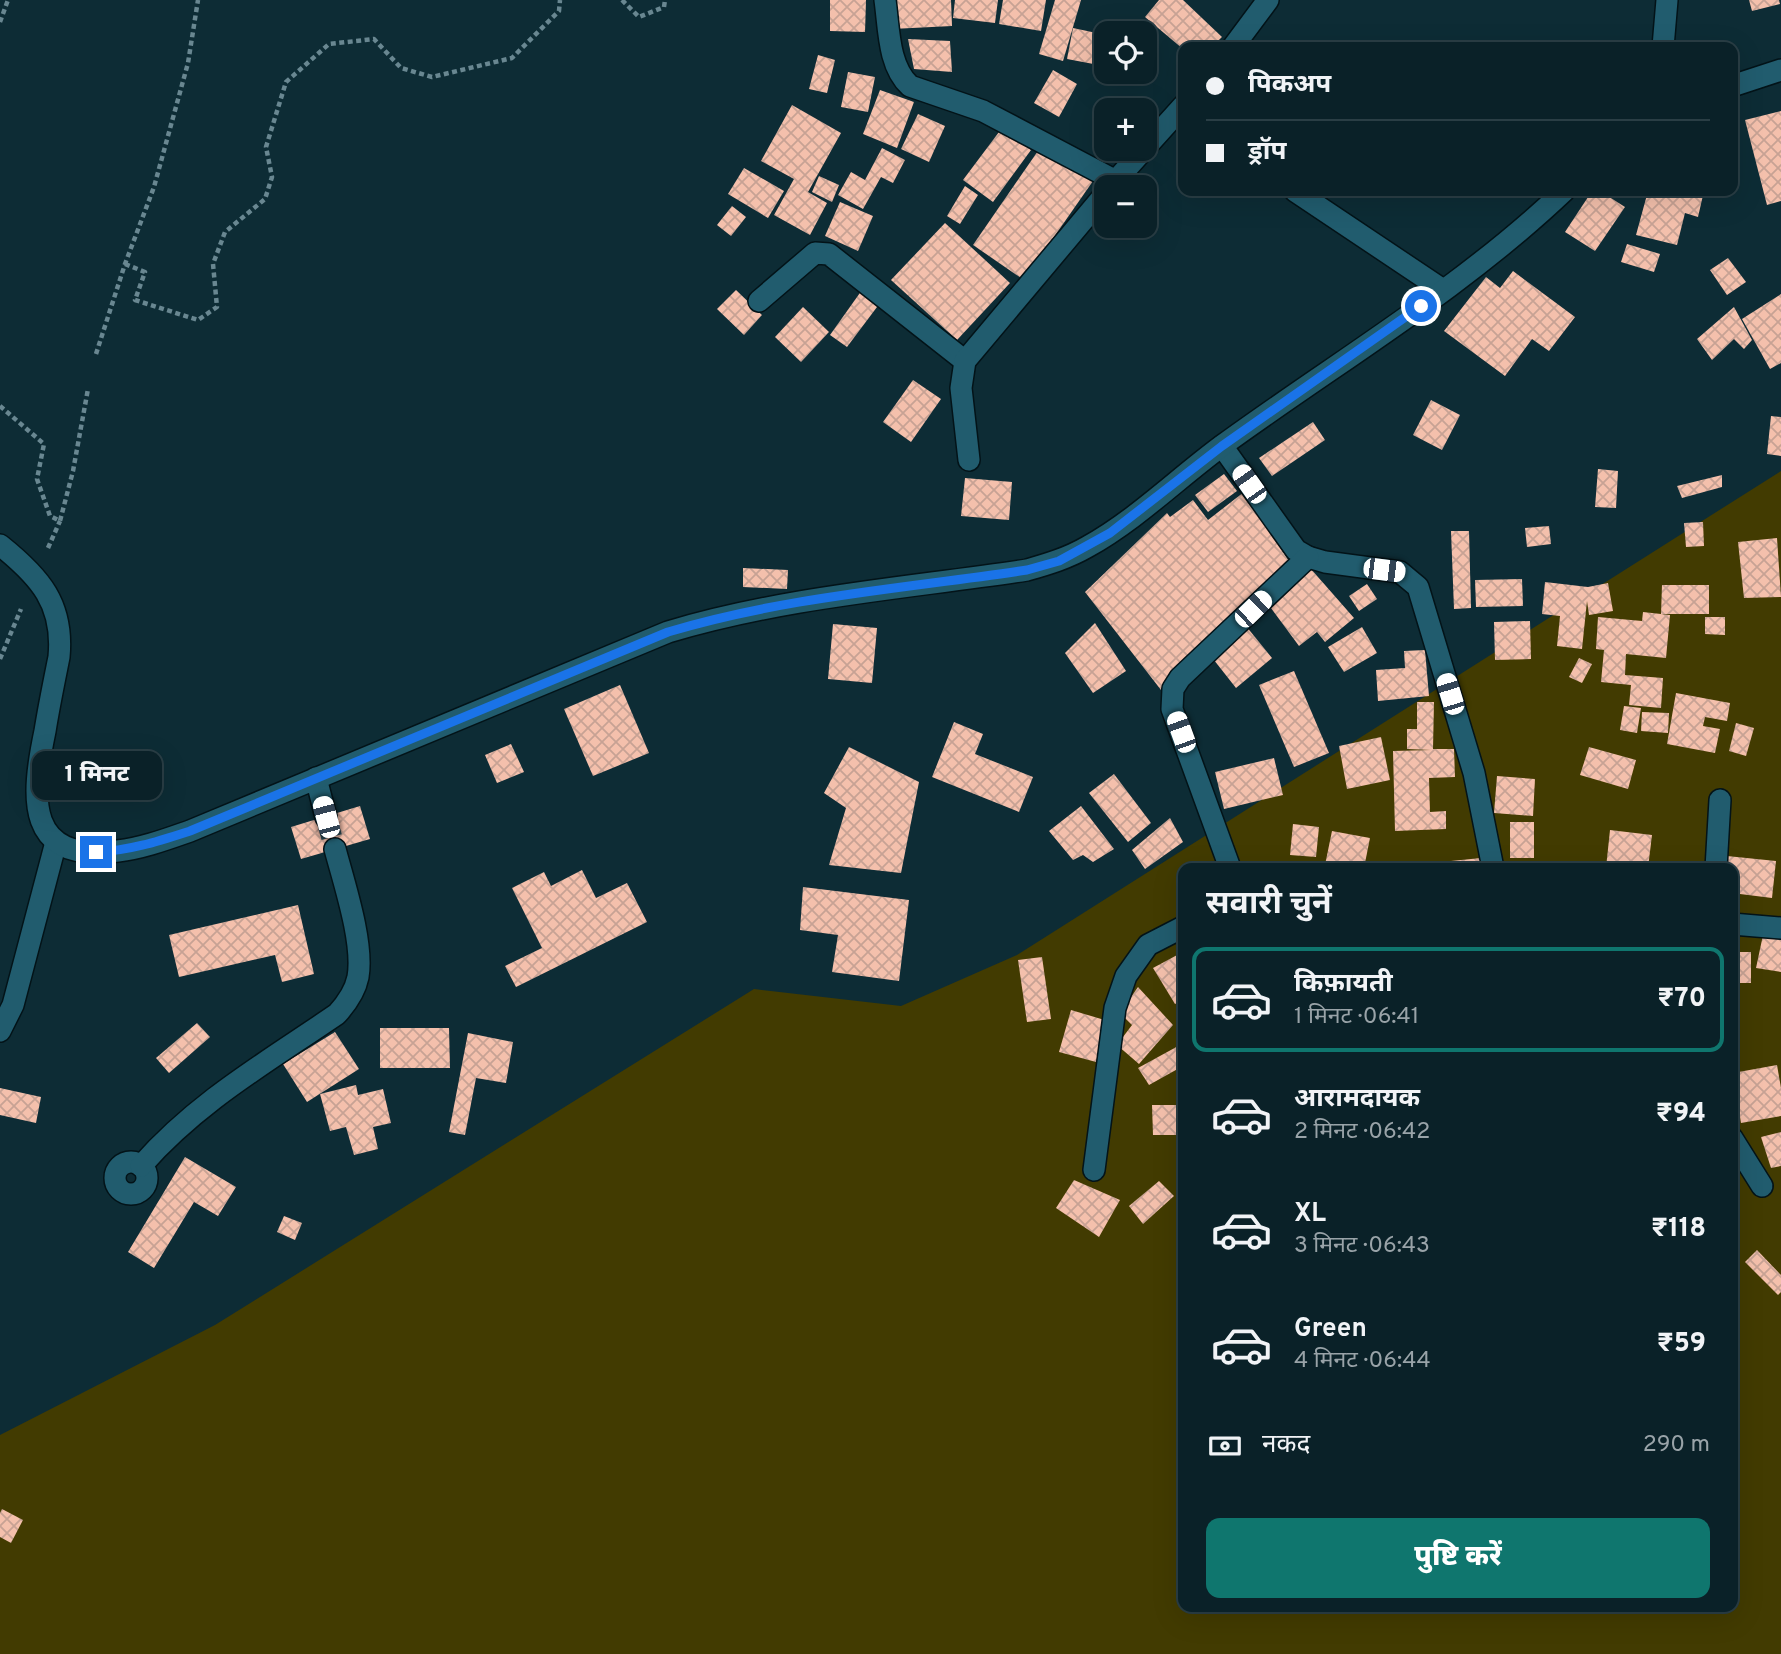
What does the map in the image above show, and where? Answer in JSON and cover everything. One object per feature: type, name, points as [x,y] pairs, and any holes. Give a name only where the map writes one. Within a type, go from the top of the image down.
[{"type":"street","points":[[885,0],[894,60],[909,86],[983,111],[1094,177]]},
{"type":"street","points":[[1237,42],[1268,0]]},
{"type":"street","points":[[1663,42],[1667,0]]},
{"type":"street","points":[[1738,84],[1781,71]]},
{"type":"street","points":[[1122,175],[1178,114]]},
{"type":"street","points":[[1302,196],[1443,290]]},
{"type":"street","points":[[0,545],[36,578],[47,592],[59,620],[59,657],[37,772],[36,795],[42,823],[56,842],[75,851],[119,851],[148,845],[190,831],[640,642],[698,623],[819,600],[1027,570],[1059,561],[1110,533],[1222,446],[1443,290],[1529,223],[1559,196]]},
{"type":"street","points":[[969,460],[961,388],[965,361],[1094,207]]},
{"type":"street","points":[[759,301],[816,253],[829,254],[965,361]]},
{"type":"street","points":[[1222,446],[1296,550],[1325,562],[1400,572],[1418,587],[1474,773],[1492,863]]},
{"type":"street","points":[[1228,863],[1172,709],[1173,689],[1180,678],[1308,557]]},
{"type":"street","points":[[316,778],[326,817]]},
{"type":"street","points":[[1716,863],[1720,800]]},
{"type":"street","points":[[0,1031],[13,1005],[56,842]]},
{"type":"street","points":[[141,1166],[194,1112],[337,1014],[350,999],[358,978],[359,959],[335,849]]},
{"type":"street","points":[[1738,925],[1781,929]]},
{"type":"street","points":[[1094,1170],[1115,1008],[1126,976],[1148,945],[1178,930]]},
{"type":"street","points":[[1738,1148],[1762,1186]]},
{"type":"path","points":[[0,22],[8,0]]},
{"type":"path","points":[[96,354],[125,264],[154,187],[188,63],[198,0]]},
{"type":"path","points":[[125,264],[145,272],[135,300],[198,320],[216,307],[213,264],[225,232],[265,199],[272,177],[265,147],[286,82],[312,59],[330,44],[374,39],[401,68],[432,77],[512,58],[559,11],[560,0]]},
{"type":"path","points":[[622,0],[639,17],[664,6],[665,0]]},
{"type":"path","points":[[48,548],[60,521],[73,471],[88,389]]},
{"type":"path","points":[[0,406],[44,444],[37,479],[50,516],[60,521]]},
{"type":"path","points":[[0,659],[21,609]]},
{"type":"shaded area","points":[[1781,471],[1781,1654],[0,1654],[0,1435],[215,1325],[754,989],[901,1006],[1017,955]]},
{"type":"building","points":[[830,0],[866,0],[865,32],[830,31]]},
{"type":"building","points":[[891,0],[951,0],[952,26],[892,29]]},
{"type":"building","points":[[955,0],[998,0],[995,23],[953,18]]},
{"type":"building","points":[[1003,0],[1046,0],[1041,31],[999,24]]},
{"type":"building","points":[[1055,0],[1081,0],[1063,61],[1039,54]]},
{"type":"building","points":[[1159,0],[1183,0],[1222,37],[1217,42],[1178,42],[1178,45],[1157,27],[1157,21],[1150,21],[1145,17]]},
{"type":"building","points":[[1749,0],[1779,0],[1780,4],[1752,11]]},
{"type":"building","points":[[1073,28],[1094,32],[1094,64],[1067,59]]},
{"type":"building","points":[[908,39],[950,41],[952,72],[914,69]]},
{"type":"building","points":[[818,55],[835,60],[827,93],[809,89]]},
{"type":"building","points":[[1053,70],[1077,84],[1059,117],[1034,103]]},
{"type":"building","points":[[848,72],[875,77],[868,112],[841,107]]},
{"type":"building","points":[[880,90],[914,102],[897,148],[863,134]]},
{"type":"building","points":[[792,105],[841,133],[808,192],[827,203],[810,235],[774,215],[794,179],[761,161]]},
{"type":"building","points":[[1781,111],[1781,201],[1767,205],[1745,120]]},
{"type":"building","points":[[918,114],[945,126],[929,162],[901,149]]},
{"type":"building","points":[[1002,128],[1031,150],[993,202],[963,180]]},
{"type":"building","points":[[1042,145],[1093,181],[1024,280],[973,245]]},
{"type":"building","points":[[882,148],[905,160],[893,183],[881,177],[863,209],[838,195],[851,172],[865,180]]},
{"type":"building","points":[[744,168],[784,191],[768,218],[728,194]]},
{"type":"building","points":[[819,176],[839,185],[832,202],[812,192]]},
{"type":"building","points":[[965,186],[978,195],[960,224],[947,216]]},
{"type":"building","points":[[1589,196],[1608,196],[1625,207],[1595,251],[1565,232]]},
{"type":"building","points":[[1647,196],[1703,196],[1698,217],[1685,213],[1677,245],[1636,235]]},
{"type":"building","points":[[840,202],[873,216],[858,251],[825,236]]},
{"type":"building","points":[[732,206],[746,217],[731,236],[717,225]]},
{"type":"building","points":[[945,223],[1010,283],[957,340],[891,280]]},
{"type":"building","points":[[1627,244],[1660,254],[1654,272],[1621,262]]},
{"type":"building","points":[[1728,258],[1746,282],[1727,295],[1710,270]]},
{"type":"building","points":[[1513,271],[1575,317],[1549,351],[1532,339],[1505,376],[1444,331],[1486,277],[1500,288]]},
{"type":"building","points":[[736,290],[762,315],[744,335],[717,309]]},
{"type":"building","points":[[862,290],[880,303],[847,347],[830,335]]},
{"type":"building","points":[[1781,294],[1781,363],[1770,369],[1742,319]]},
{"type":"building","points":[[803,307],[829,332],[801,362],[775,337]]},
{"type":"building","points":[[1734,307],[1752,340],[1744,349],[1734,339],[1712,360],[1697,339]]},
{"type":"building","points":[[913,380],[941,399],[911,442],[883,422]]},
{"type":"building","points":[[1431,400],[1460,415],[1442,450],[1413,435]]},
{"type":"building","points":[[1771,416],[1781,417],[1781,456],[1767,454]]},
{"type":"building","points":[[1313,422],[1325,440],[1272,476],[1259,458]]},
{"type":"building","points":[[1598,469],[1618,471],[1616,508],[1595,507]]},
{"type":"building","points":[[1224,474],[1237,491],[1208,512],[1195,495]]},
{"type":"building","points":[[1722,475],[1722,487],[1682,498],[1677,486]]},
{"type":"building","points":[[965,478],[1012,482],[1009,520],[961,516]]},
{"type":"building","points":[[1244,492],[1289,561],[1161,690],[1085,592],[1167,513],[1170,517],[1193,500],[1208,520]]},
{"type":"building","points":[[1703,522],[1704,546],[1686,547],[1684,523]]},
{"type":"building","points":[[1549,526],[1551,544],[1527,547],[1525,528]]},
{"type":"building","points":[[1451,531],[1469,531],[1471,608],[1454,609]]},
{"type":"building","points":[[1777,538],[1781,597],[1744,598],[1738,542]]},
{"type":"building","points":[[743,568],[788,570],[787,589],[743,587]]},
{"type":"building","points":[[1311,569],[1354,618],[1325,642],[1317,632],[1299,646],[1268,604]]},
{"type":"building","points":[[1522,579],[1523,606],[1476,607],[1475,580]]},
{"type":"building","points":[[1545,582],[1588,587],[1608,583],[1613,611],[1589,615],[1587,601],[1582,649],[1557,646],[1560,616],[1542,614]]},
{"type":"building","points":[[1367,584],[1377,599],[1359,611],[1349,596]]},
{"type":"building","points":[[1662,585],[1709,585],[1709,614],[1661,614]]},
{"type":"building","points":[[1643,612],[1670,615],[1666,658],[1626,654],[1625,675],[1663,678],[1661,708],[1629,705],[1631,685],[1601,682],[1604,650],[1596,649],[1598,617],[1642,621]]},
{"type":"building","points":[[1705,617],[1725,617],[1725,635],[1705,634]]},
{"type":"building","points":[[1530,621],[1531,659],[1495,660],[1494,622]]},
{"type":"building","points":[[1095,623],[1126,671],[1093,693],[1065,653]]},
{"type":"building","points":[[833,624],[877,628],[872,683],[828,679]]},
{"type":"building","points":[[1246,626],[1272,658],[1236,688],[1210,655]]},
{"type":"building","points":[[1362,627],[1377,653],[1344,672],[1328,647]]},
{"type":"building","points":[[1425,650],[1429,696],[1378,701],[1376,670],[1405,668],[1404,651]]},
{"type":"building","points":[[1579,658],[1592,664],[1582,683],[1569,677]]},
{"type":"building","points":[[1294,671],[1329,753],[1294,767],[1259,685]]},
{"type":"building","points":[[620,685],[649,753],[593,776],[564,709]]},
{"type":"building","points":[[1676,693],[1730,703],[1727,721],[1705,717],[1703,726],[1720,729],[1715,753],[1667,744]]},
{"type":"building","points":[[1417,702],[1434,702],[1433,749],[1454,749],[1455,777],[1429,778],[1430,812],[1446,811],[1446,829],[1395,831],[1393,751],[1431,750],[1407,749],[1407,729],[1417,729]]},
{"type":"building","points":[[1624,706],[1641,708],[1637,733],[1620,730]]},
{"type":"building","points":[[1642,712],[1669,713],[1668,733],[1641,731]]},
{"type":"building","points":[[954,722],[983,734],[975,754],[1033,777],[1019,812],[932,777]]},
{"type":"building","points":[[1736,723],[1754,728],[1746,756],[1729,751]]},
{"type":"building","points":[[1381,737],[1390,780],[1347,789],[1339,746]]},
{"type":"building","points":[[511,744],[524,772],[497,783],[485,755]]},
{"type":"building","points":[[849,747],[919,782],[901,873],[829,865],[846,808],[824,793]]},
{"type":"building","points":[[1589,747],[1636,760],[1628,789],[1580,775]]},
{"type":"building","points":[[1274,758],[1283,795],[1224,809],[1215,772]]},
{"type":"building","points":[[1114,774],[1151,823],[1128,842],[1089,793]]},
{"type":"building","points":[[1497,776],[1535,779],[1533,816],[1494,813]]},
{"type":"building","points":[[360,806],[370,839],[301,859],[291,827]]},
{"type":"building","points":[[1081,806],[1114,849],[1093,862],[1083,855],[1073,860],[1049,831]]},
{"type":"building","points":[[1170,818],[1183,842],[1145,869],[1132,850]]},
{"type":"building","points":[[1510,822],[1534,822],[1534,858],[1510,858]]},
{"type":"building","points":[[1293,824],[1319,827],[1316,857],[1290,855]]},
{"type":"building","points":[[1610,830],[1652,835],[1649,863],[1607,863]]},
{"type":"building","points":[[1332,831],[1370,838],[1365,863],[1325,863]]},
{"type":"building","points":[[1727,856],[1776,861],[1772,898],[1738,894],[1738,863],[1726,863]]},
{"type":"building","points":[[1481,858],[1482,863],[1431,863]]},
{"type":"building","points":[[582,870],[596,898],[627,883],[647,922],[516,987],[505,966],[542,948],[512,888],[544,872],[551,886]]},
{"type":"building","points":[[803,887],[909,900],[899,981],[832,972],[838,935],[800,930]]},
{"type":"building","points":[[298,905],[314,974],[282,982],[275,955],[179,977],[169,935]]},
{"type":"building","points":[[1763,935],[1781,938],[1781,972],[1756,968]]},
{"type":"building","points":[[1738,952],[1751,952],[1751,983],[1738,983]]},
{"type":"building","points":[[1178,955],[1178,1002],[1175,1004],[1153,968]]},
{"type":"building","points":[[1042,957],[1051,1019],[1027,1022],[1018,960]]},
{"type":"building","points":[[1138,987],[1173,1025],[1139,1064],[1117,1045],[1132,1025],[1120,1013]]},
{"type":"building","points":[[1071,1010],[1108,1021],[1096,1062],[1059,1052]]},
{"type":"building","points":[[197,1023],[210,1037],[169,1073],[156,1058]]},
{"type":"building","points":[[380,1028],[449,1028],[450,1068],[380,1068]]},
{"type":"building","points":[[335,1032],[359,1069],[307,1102],[283,1064]]},
{"type":"building","points":[[468,1033],[513,1042],[506,1083],[476,1078],[465,1135],[449,1132]]},
{"type":"building","points":[[1178,1046],[1178,1069],[1149,1085],[1138,1068]]},
{"type":"building","points":[[1777,1065],[1781,1088],[1781,1116],[1741,1123],[1738,1072]]},
{"type":"building","points":[[356,1085],[358,1095],[383,1089],[391,1123],[373,1127],[378,1149],[354,1155],[346,1127],[330,1131],[320,1094]]},
{"type":"building","points":[[0,1088],[41,1097],[36,1123],[0,1115]]},
{"type":"building","points":[[1152,1105],[1178,1105],[1178,1135],[1153,1135]]},
{"type":"building","points":[[1781,1132],[1781,1166],[1771,1168],[1761,1137]]},
{"type":"building","points":[[185,1157],[236,1187],[218,1216],[194,1202],[154,1268],[128,1252]]},
{"type":"building","points":[[1074,1180],[1120,1200],[1099,1237],[1056,1208]]},
{"type":"building","points":[[1159,1181],[1174,1196],[1143,1224],[1129,1206]]},
{"type":"building","points":[[284,1216],[302,1223],[295,1240],[277,1232]]},
{"type":"building","points":[[1757,1250],[1781,1275],[1781,1292],[1778,1295],[1745,1262]]},
{"type":"building","points":[[2,1509],[23,1520],[11,1543],[0,1537]]},
{"type":"tunnel","points":[[326,817],[335,849]]},
{"type":"route","points":[[96,852],[148,845],[190,831],[668,632],[698,623],[819,600],[1027,570],[1059,561],[1110,533],[1222,446],[1421,306]]}]
